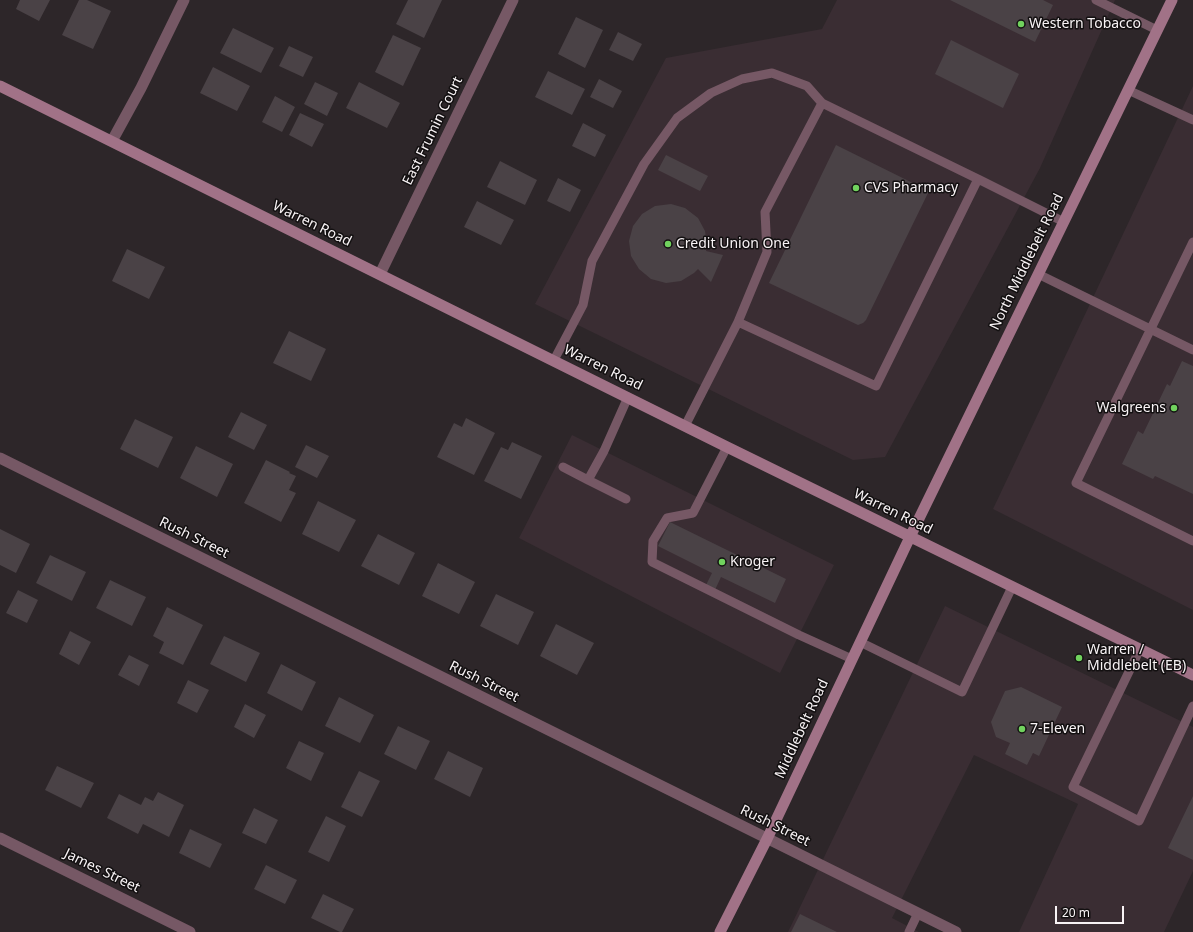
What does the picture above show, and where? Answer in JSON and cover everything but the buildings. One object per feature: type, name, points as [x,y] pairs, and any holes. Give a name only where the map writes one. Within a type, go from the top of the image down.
[{"type":"main road","name":"North Middlebelt Road","points":[[910,537],[1172,0]]},
{"type":"main road","name":"Warren Road","points":[[0,86],[727,447],[1193,675]]},
{"type":"main road","name":"Middlebelt Road","points":[[720,932],[767,839],[910,537]]},
{"type":"street","points":[[112,141],[141,88],[184,0]]},
{"type":"street","name":"East Frumin Court","points":[[380,274],[513,0]]},
{"type":"street","name":"Rush Street","points":[[0,458],[956,932]]},
{"type":"street","name":"James Street","points":[[0,838],[190,932]]},
{"type":"lane","points":[[1096,0],[1157,30]]},
{"type":"lane","points":[[554,360],[583,305],[592,261],[644,164],[677,118],[711,93],[742,79],[772,73],[807,86],[822,103],[1064,222]]},
{"type":"lane","points":[[1128,90],[1193,120]]},
{"type":"lane","points":[[685,426],[738,322],[767,252],[765,212],[822,103]]},
{"type":"lane","points":[[738,322],[876,386],[978,180]]},
{"type":"lane","points":[[1193,242],[1076,483],[1193,542]]},
{"type":"lane","points":[[1038,274],[1193,350]]},
{"type":"lane","points":[[588,480],[604,451],[628,397]]},
{"type":"lane","points":[[727,447],[693,512],[667,518],[653,541],[652,562],[799,635],[852,659]]},
{"type":"lane","points":[[563,467],[626,499]]},
{"type":"lane","points":[[860,642],[962,692],[1012,587]]},
{"type":"lane","points":[[1140,649],[1073,787],[1139,821],[1193,706]]},
{"type":"lane","points":[[909,932],[918,914]]},
{"type":"shaded area","points":[[837,0],[1115,0],[1040,168],[885,457],[853,460],[535,304],[666,58],[822,29]]},
{"type":"shaded area","points":[[1193,86],[1193,610],[993,509]]},
{"type":"shaded area","points":[[572,435],[834,565],[780,673],[519,538]]},
{"type":"shaded area","points":[[945,606],[1193,727],[1193,871],[1164,932],[1019,932],[1078,804],[974,755],[892,918],[919,932],[788,932]]},
{"type":"place","name":"Western Tobacco","points":[[1021,24]]},
{"type":"place","name":"CVS Pharmacy","points":[[856,188]]},
{"type":"place","name":"Credit Union One","points":[[668,244]]},
{"type":"place","name":"Walgreens","points":[[1174,408]]},
{"type":"place","name":"Kroger","points":[[722,562]]},
{"type":"place","name":"Warren / Middlebelt (EB)","points":[[1079,658]]},
{"type":"place","name":"7-Eleven","points":[[1022,729]]}]
